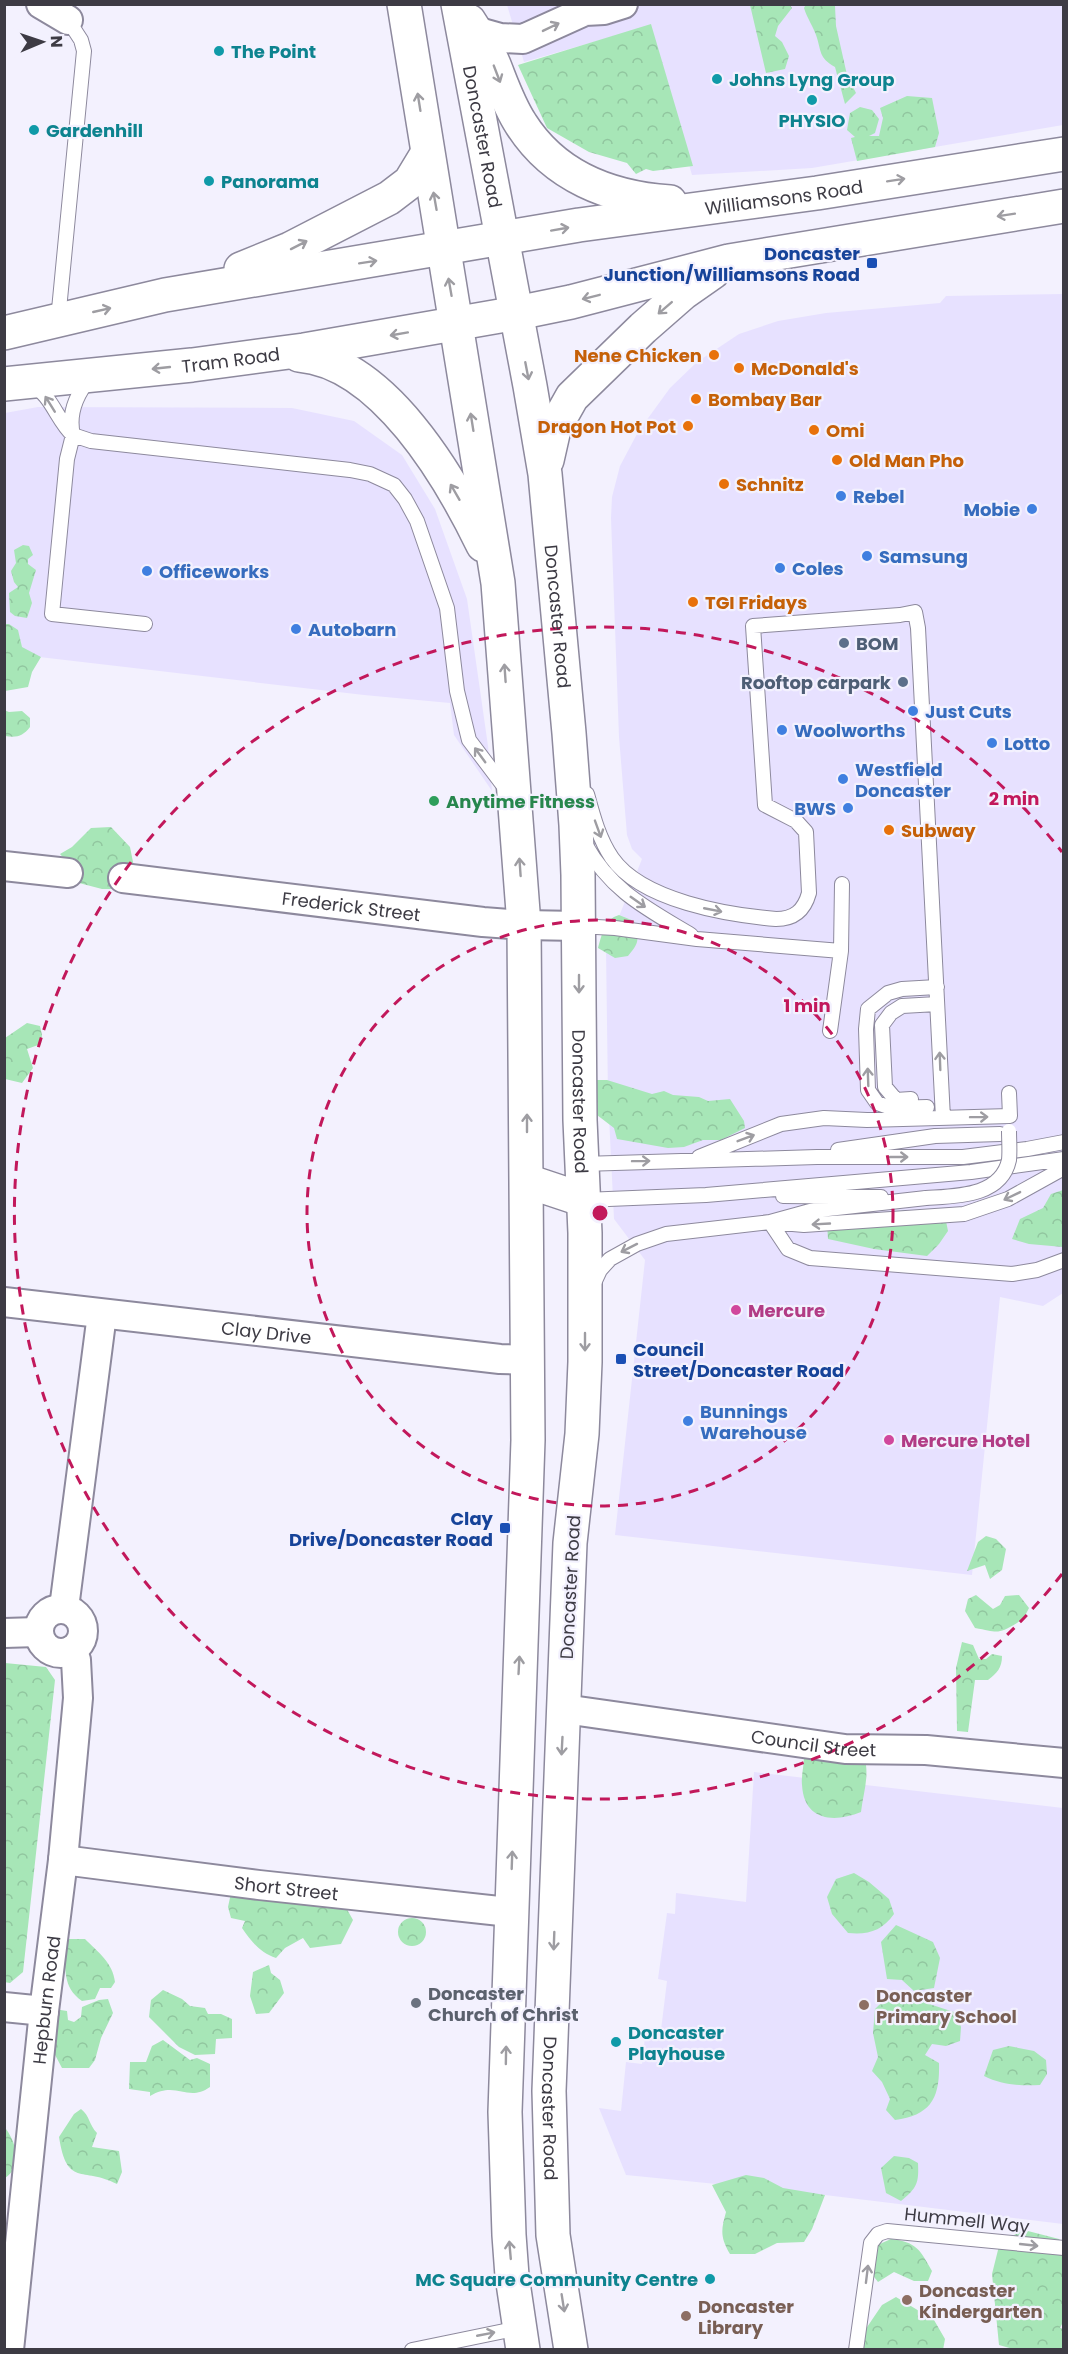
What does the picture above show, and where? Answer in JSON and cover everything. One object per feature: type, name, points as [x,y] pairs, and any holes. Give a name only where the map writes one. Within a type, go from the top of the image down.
[{"type":"main road","points":[[389,4],[411,50]]},
{"type":"main road","points":[[404,4],[498,583],[524,925],[528,1360],[525,1528],[510,1912],[505,2112],[505,2174],[512,2276],[521,2339]]},
{"type":"main road","points":[[464,13],[493,63],[521,124],[553,161],[578,179],[623,195],[660,202],[719,206]]},
{"type":"main road","name":"Doncaster Road","points":[[464,13],[545,474],[576,825],[585,1303],[582,1434],[570,1543],[551,2019],[550,2161],[553,2235],[571,2349]]},
{"type":"main road","points":[[165,295],[290,249],[389,198],[410,182],[427,154]]},
{"type":"main road","name":"Williamsons Road","points":[[443,249],[579,225],[817,193],[1064,154]]},
{"type":"main road","points":[[517,313],[571,302],[729,261],[1064,206]]},
{"type":"main road","points":[[4,333],[165,295],[443,249]]},
{"type":"main road","points":[[545,474],[554,429],[572,397],[682,293],[729,261]]},
{"type":"main road","name":"Tram Road","points":[[12,383],[282,354],[517,313]]},
{"type":"main road","points":[[282,354],[306,356],[342,366],[370,385],[435,461],[452,486],[483,545],[498,583]]},
{"type":"main road","points":[[527,1181],[582,1164]]},
{"type":"main road","points":[[527,1181],[584,1200]]},
{"type":"main road","points":[[518,1707],[564,1709]]},
{"type":"street","points":[[41,4],[68,20]]},
{"type":"street","points":[[464,13],[500,38],[523,39],[585,11],[604,10],[623,4]]},
{"type":"street","points":[[4,866],[68,873]]},
{"type":"street","name":"Frederick Street","points":[[123,878],[524,925],[579,926]]},
{"type":"street","name":"Clay Drive","points":[[4,1302],[500,1359],[528,1360]]},
{"type":"street","points":[[64,1608],[102,1314]]},
{"type":"street","points":[[64,1608],[78,1616],[84,1631],[78,1646],[72,1650],[57,1653],[50,1650],[40,1640],[38,1632],[43,1617],[49,1611],[64,1608]]},
{"type":"street","points":[[4,1632],[38,1632]]},
{"type":"street","name":"Hepburn Road","points":[[9,2349],[44,2011],[63,1860],[78,1698],[76,1660],[72,1650]]},
{"type":"street","name":"Council Street","points":[[564,1709],[845,1749],[926,1750],[1064,1764]]},
{"type":"street","name":"Short Street","points":[[63,1860],[259,1885],[510,1912]]},
{"type":"street","points":[[4,2007],[44,2011]]},
{"type":"lane","points":[[58,320],[84,51],[81,40],[68,20]]},
{"type":"lane","points":[[97,374],[85,384],[74,404],[72,428],[74,435],[67,459],[52,614],[145,624]]},
{"type":"lane","points":[[12,383],[36,387],[51,404],[60,421],[74,435],[91,441],[350,470],[370,474],[394,485],[417,521],[442,590],[447,608],[457,691],[470,740],[515,801]]},
{"type":"lane","points":[[569,733],[596,826],[606,849],[624,871],[678,901],[709,910],[787,919],[796,915],[806,902],[809,884],[807,840],[806,832],[796,821],[765,805],[753,626],[915,612],[918,628],[943,1118]]},
{"type":"lane","points":[[576,825],[601,871],[615,885],[638,903],[697,939]]},
{"type":"lane","points":[[830,1031],[841,951],[842,884]]},
{"type":"lane","points":[[579,926],[841,951]]},
{"type":"lane","points":[[937,987],[902,989],[888,993],[868,1009],[866,1029],[868,1090],[877,1103],[891,1108],[927,1103],[896,1100],[885,1087],[882,1025],[891,1013],[902,1006],[937,1004]]},
{"type":"lane","points":[[691,1160],[781,1124],[824,1118],[867,1120],[1010,1116],[1009,1093]]},
{"type":"lane","points":[[770,1222],[832,1195],[926,1198],[969,1195],[988,1188],[1003,1173],[1009,1159],[1005,1133],[935,1136],[821,1153],[817,1157]]},
{"type":"lane","points":[[582,1164],[817,1157],[963,1157],[1064,1142]]},
{"type":"lane","points":[[584,1200],[706,1195],[971,1172],[1064,1159]]},
{"type":"lane","points":[[585,1303],[600,1270],[610,1259],[637,1244],[666,1234],[770,1222],[804,1225],[964,1214],[1008,1198],[1064,1168]]},
{"type":"lane","points":[[706,1195],[810,1204]]},
{"type":"lane","points":[[770,1222],[788,1249],[810,1258],[1012,1274],[1037,1270],[1064,1260]]},
{"type":"lane","name":"Hummell Way","points":[[856,2349],[871,2243],[878,2234],[887,2231],[1064,2248]]},
{"type":"lane","points":[[412,2349],[521,2339]]},
{"type":"shaded area","points":[[507,5],[1063,5],[1063,125],[812,168],[692,175],[649,26],[524,62]]},
{"type":"shaded area","name":"Westfield Doncaster","points":[[1063,294],[1063,1293],[1043,1306],[1000,1297],[972,1575],[615,1535],[645,1260],[614,1219],[608,1096],[606,949],[642,859],[632,849],[627,835],[619,737],[611,518],[612,497],[620,466],[638,432],[670,388],[697,362],[739,334],[778,321],[826,313],[940,303],[946,296]]},
{"type":"shaded area","points":[[38,407],[292,408],[354,421],[402,455],[435,509],[467,599],[488,746],[492,791],[454,735],[450,703],[5,653],[5,413]]},
{"type":"shaded area","name":"Doncaster Primary School","points":[[754,1772],[1063,1808],[1063,2224],[825,2195],[626,2175],[599,2108],[621,2111],[626,2062],[642,2064],[646,2028],[661,2030],[667,1981],[658,1979],[667,1913],[675,1914],[676,1893],[746,1902]]},
{"type":"green space","points":[[806,4],[835,6],[836,26],[847,75],[856,93],[845,104],[835,67],[821,54],[815,32],[804,8]]},
{"type":"green space","points":[[750,5],[790,5],[792,8],[778,26],[775,36],[782,42],[789,56],[785,69],[766,73]]},
{"type":"green space","points":[[651,24],[693,166],[653,171],[646,169],[636,174],[627,163],[589,152],[547,128],[518,65]]},
{"type":"green space","points":[[907,96],[932,98],[939,133],[935,147],[857,161],[851,138],[855,137],[847,130],[850,113],[860,107],[872,110],[879,119],[875,133],[869,136],[879,136],[883,118],[880,108]]},
{"type":"green space","points":[[23,545],[29,546],[33,555],[28,559],[28,564],[36,570],[29,593],[32,603],[27,618],[15,616],[10,612],[9,593],[18,587],[11,571],[16,563],[14,550]]},
{"type":"green space","points":[[5,624],[18,630],[22,647],[41,657],[32,672],[28,687],[5,691]]},
{"type":"green space","points":[[4,710],[22,711],[30,718],[30,727],[19,736],[5,736]]},
{"type":"green space","points":[[111,827],[130,847],[134,867],[119,889],[102,889],[79,883],[77,873],[60,854],[72,847],[91,828]]},
{"type":"green space","points":[[619,915],[634,921],[637,940],[628,956],[615,958],[598,948],[607,924]]},
{"type":"green space","points":[[27,1023],[40,1026],[42,1035],[41,1044],[27,1049],[33,1068],[22,1083],[5,1079],[5,1038]]},
{"type":"green space","points":[[594,1080],[607,1080],[652,1094],[664,1091],[673,1095],[699,1097],[708,1101],[730,1099],[744,1121],[745,1128],[721,1140],[703,1140],[684,1147],[668,1148],[617,1139],[614,1128],[597,1115]]},
{"type":"green space","points":[[1063,1190],[1063,1247],[1029,1244],[1012,1239],[1020,1219],[1043,1208],[1051,1194]]},
{"type":"green space","points":[[929,1210],[945,1216],[948,1231],[927,1256],[874,1249],[828,1239],[827,1224],[840,1214],[877,1214]]},
{"type":"green space","points":[[986,1536],[996,1539],[1006,1549],[1002,1570],[990,1579],[985,1565],[967,1571],[978,1542]]},
{"type":"green space","points":[[976,1595],[993,1609],[1000,1605],[1005,1596],[1019,1595],[1029,1608],[1021,1620],[1001,1631],[975,1628],[965,1611],[968,1599]]},
{"type":"green space","points":[[962,1642],[973,1645],[979,1659],[986,1659],[992,1654],[1002,1656],[1000,1667],[994,1675],[988,1680],[975,1680],[968,1732],[957,1731],[956,1668]]},
{"type":"green space","points":[[5,1663],[46,1667],[55,1680],[23,1972],[10,1983],[4,1982]]},
{"type":"green space","points":[[844,1752],[866,1765],[861,1812],[841,1817],[822,1816],[808,1806],[804,1797],[802,1782],[804,1757]]},
{"type":"green space","points":[[854,1873],[889,1899],[894,1914],[874,1931],[848,1933],[832,1914],[827,1897],[836,1879]]},
{"type":"green space","points":[[231,1893],[344,1904],[353,1920],[341,1944],[310,1948],[303,1938],[285,1948],[276,1958],[265,1953],[252,1942],[242,1928],[245,1921],[231,1918],[228,1907]]},
{"type":"green space","points":[[412,1918],[422,1922],[426,1932],[422,1942],[412,1946],[402,1942],[398,1932],[402,1922]]},
{"type":"green space","points":[[896,1925],[933,1942],[940,1958],[934,1988],[914,1991],[902,1980],[887,1979],[881,1942]]},
{"type":"green space","points":[[69,1939],[85,1939],[104,1958],[114,1975],[115,1982],[111,1988],[100,1988],[95,1999],[82,2001],[75,1995],[68,1983],[62,1948]]},
{"type":"green space","points":[[269,1965],[271,1973],[280,1980],[284,1993],[269,2013],[256,2014],[250,1996],[253,1972]]},
{"type":"green space","points":[[163,1990],[182,1999],[190,2006],[205,2008],[208,2014],[221,2014],[232,2019],[232,2038],[216,2039],[215,2054],[195,2055],[179,2047],[149,2017],[151,2000]]},
{"type":"green space","points":[[889,1995],[920,2001],[957,2013],[961,2027],[960,2041],[946,2046],[932,2044],[925,2055],[939,2063],[938,2086],[931,2103],[917,2114],[895,2120],[886,2110],[890,2099],[882,2082],[872,2071],[878,2057],[873,2033],[875,2009]]},
{"type":"green space","points":[[108,1999],[113,2013],[101,2038],[95,2060],[89,2068],[62,2068],[53,2051],[54,2009],[67,2011],[68,2020],[74,2022],[81,2017],[82,2007]]},
{"type":"green space","points":[[163,2040],[190,2060],[197,2058],[210,2064],[210,2087],[195,2093],[168,2090],[150,2096],[150,2092],[129,2089],[130,2062],[146,2062],[152,2046]]},
{"type":"green space","points":[[1009,2046],[1034,2051],[1046,2060],[1047,2074],[1040,2085],[1011,2084],[984,2076],[993,2050]]},
{"type":"green space","points":[[81,2109],[97,2133],[92,2147],[119,2151],[122,2172],[117,2184],[72,2170],[62,2153],[59,2137],[74,2114]]},
{"type":"green space","points":[[6,2129],[13,2141],[16,2162],[5,2178],[4,2130]]},
{"type":"green space","points":[[894,2156],[909,2158],[918,2163],[916,2185],[901,2201],[886,2193],[881,2168]]},
{"type":"green space","points":[[746,2175],[764,2178],[783,2188],[825,2195],[812,2229],[804,2242],[777,2243],[755,2254],[730,2254],[722,2233],[726,2212],[712,2185]]},
{"type":"green space","points":[[1024,2230],[1059,2239],[1064,2246],[1064,2320],[1060,2328],[1063,2329],[1063,2349],[1013,2349],[999,2345],[992,2274],[1000,2242]]},
{"type":"green space","points":[[891,2239],[906,2242],[920,2252],[932,2271],[928,2281],[914,2281],[894,2272],[878,2282],[865,2265],[873,2247]]},
{"type":"green space","points":[[896,2297],[934,2320],[945,2339],[943,2350],[864,2349],[859,2339],[882,2305]]},
{"type":"place","name":"The Point","points":[[219,51]]},
{"type":"place","name":"Johns Lyng Group","points":[[717,79]]},
{"type":"place","name":"PHYSIO","points":[[812,100]]},
{"type":"place","name":"Gardenhill","points":[[34,130]]},
{"type":"place","name":"Panorama","points":[[209,181]]},
{"type":"place","name":"Doncaster Junction/Williamsons Road","points":[[872,263]]},
{"type":"place","name":"Nene Chicken","points":[[714,355]]},
{"type":"place","name":"McDonald's","points":[[739,368]]},
{"type":"place","name":"Bombay Bar","points":[[696,399]]},
{"type":"place","name":"Dragon Hot Pot","points":[[688,426]]},
{"type":"place","name":"Omi","points":[[814,430]]},
{"type":"place","name":"Old Man Pho","points":[[837,460]]},
{"type":"place","name":"Schnitz","points":[[724,484]]},
{"type":"place","name":"Rebel","points":[[841,496]]},
{"type":"place","name":"Mobie","points":[[1032,509]]},
{"type":"place","name":"Samsung","points":[[867,556]]},
{"type":"place","name":"Coles","points":[[780,568]]},
{"type":"place","name":"Officeworks","points":[[147,571]]},
{"type":"place","name":"TGI Fridays","points":[[693,602]]},
{"type":"place","name":"Autobarn","points":[[296,629]]},
{"type":"place","name":"BOM","points":[[844,643]]},
{"type":"place","name":"Rooftop carpark","points":[[903,682]]},
{"type":"place","name":"Just Cuts","points":[[913,711]]},
{"type":"place","name":"Woolworths","points":[[782,730]]},
{"type":"place","name":"Lotto","points":[[992,743]]},
{"type":"place","name":"Westfield Doncaster","points":[[843,779]]},
{"type":"place","name":"Anytime Fitness","points":[[434,801]]},
{"type":"place","name":"BWS","points":[[848,808]]},
{"type":"place","name":"Subway","points":[[889,830]]},
{"type":"place","name":"Mercure","points":[[736,1310]]},
{"type":"place","name":"Council Street/Doncaster Road","points":[[621,1359]]},
{"type":"place","name":"Bunnings Warehouse","points":[[688,1421]]},
{"type":"place","name":"Mercure Hotel","points":[[889,1440]]},
{"type":"place","name":"Clay Drive/Doncaster Road","points":[[505,1528]]},
{"type":"place","name":"Doncaster Church of Christ","points":[[416,2003]]},
{"type":"place","name":"Doncaster Primary School","points":[[864,2005]]},
{"type":"place","name":"Doncaster Playhouse","points":[[616,2042]]},
{"type":"place","name":"MC Square Community Centre","points":[[710,2279]]},
{"type":"place","name":"Doncaster Kindergarten","points":[[907,2300]]},
{"type":"place","name":"Doncaster Library","points":[[686,2316]]}]
